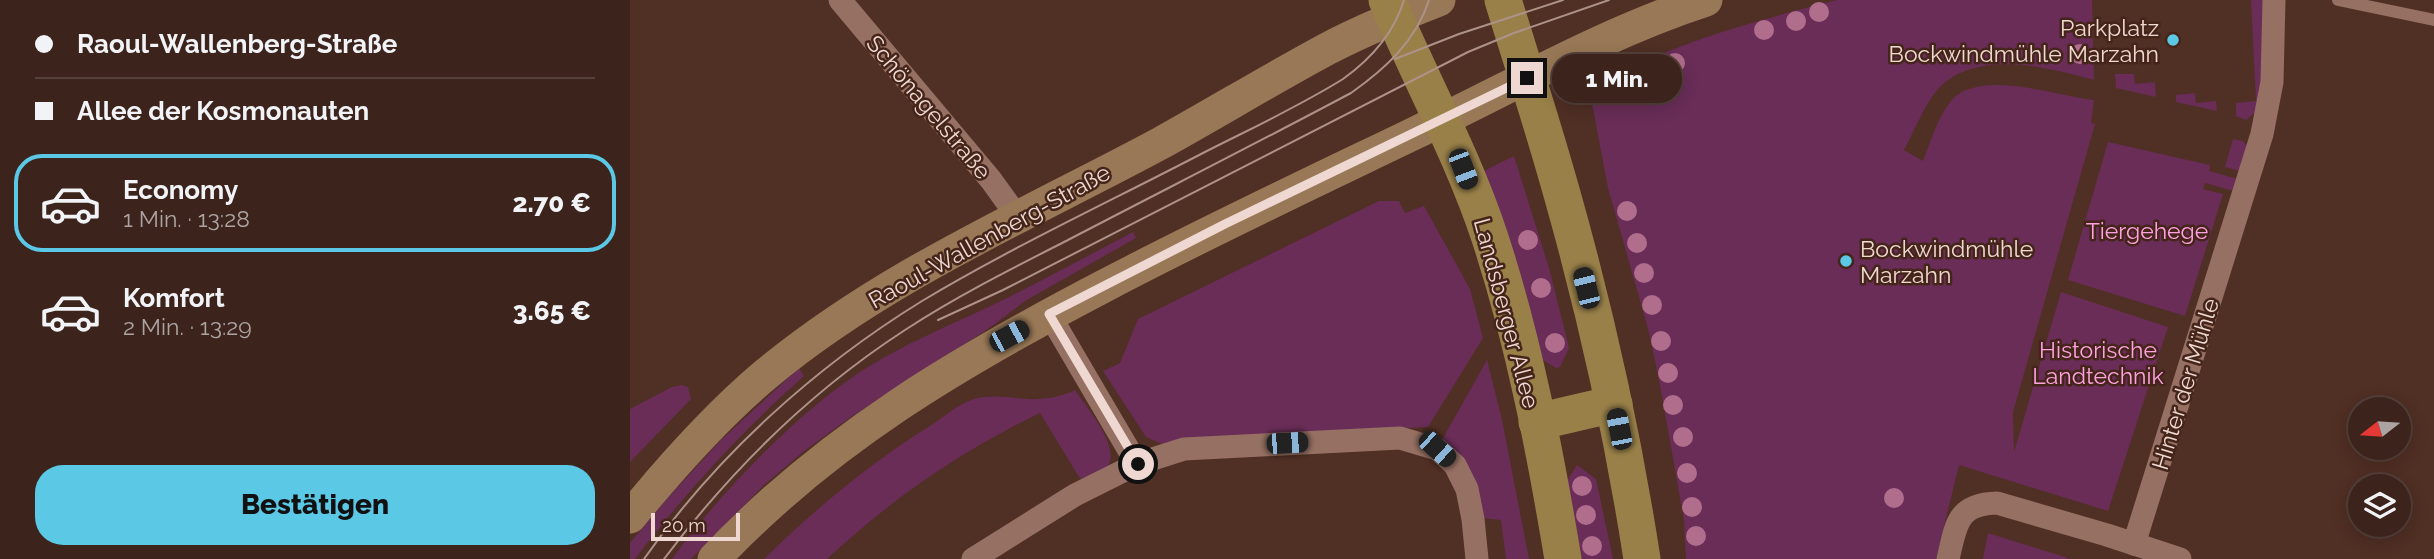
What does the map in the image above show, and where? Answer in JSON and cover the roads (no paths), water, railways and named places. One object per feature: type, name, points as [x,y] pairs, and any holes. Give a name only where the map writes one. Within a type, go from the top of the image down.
[{"type":"main road","name":"Raoul-Wallenberg-Straße","points":[[630,517],[667,472],[764,376],[895,284],[1017,216],[1160,143],[1328,49],[1391,9],[1439,0]]},
{"type":"main road","points":[[1503,0],[1563,197],[1614,404],[1642,559]]},
{"type":"main road","points":[[714,559],[773,499],[845,441],[912,394],[1009,336],[1225,224],[1600,41],[1706,0]]},
{"type":"main road","name":"Landsberger Allee","points":[[1391,9],[1442,120],[1490,237],[1537,422],[1563,559]]},
{"type":"main road","points":[[1537,422],[1614,404]]},
{"type":"street","name":"Schönagelstraße","points":[[840,0],[991,180],[1017,216]]},
{"type":"street","name":"Hinter der Mühle","points":[[2134,544],[2262,134],[2272,82],[2274,0]]},
{"type":"street","points":[[1049,314],[1138,464]]},
{"type":"street","points":[[973,559],[1075,495],[1138,464],[1184,449],[1399,438],[1437,449],[1455,465],[1467,489],[1477,559]]},
{"type":"street","points":[[1948,559],[1959,519],[1972,506],[1987,503],[2006,504],[2180,559]]},
{"type":"lane","points":[[2338,0],[2434,20]]},
{"type":"tram line","points":[[644,559],[672,521],[735,450],[806,384],[882,327],[991,262],[1343,79],[1363,63],[1388,34],[1404,0]]},
{"type":"tram line","points":[[664,559],[717,494],[774,434],[870,354],[985,283],[1351,93],[1398,53],[1416,28],[1429,0]]},
{"type":"tram line","points":[[1395,59],[1459,34],[1563,0]]},
{"type":"tram line","points":[[938,320],[1003,290],[1468,52],[1609,0]]},
{"type":"place","name":"Parkplatz Bockwindmühle Marzahn","points":[[2173,40]]},
{"type":"place","name":"Bockwindmühle Marzahn","points":[[1846,261]]},
{"type":"park label","name":"Tiergehege","points":[[2147,230]]},
{"type":"park label","name":"Historische Landtechnik","points":[[2098,362]]}]
